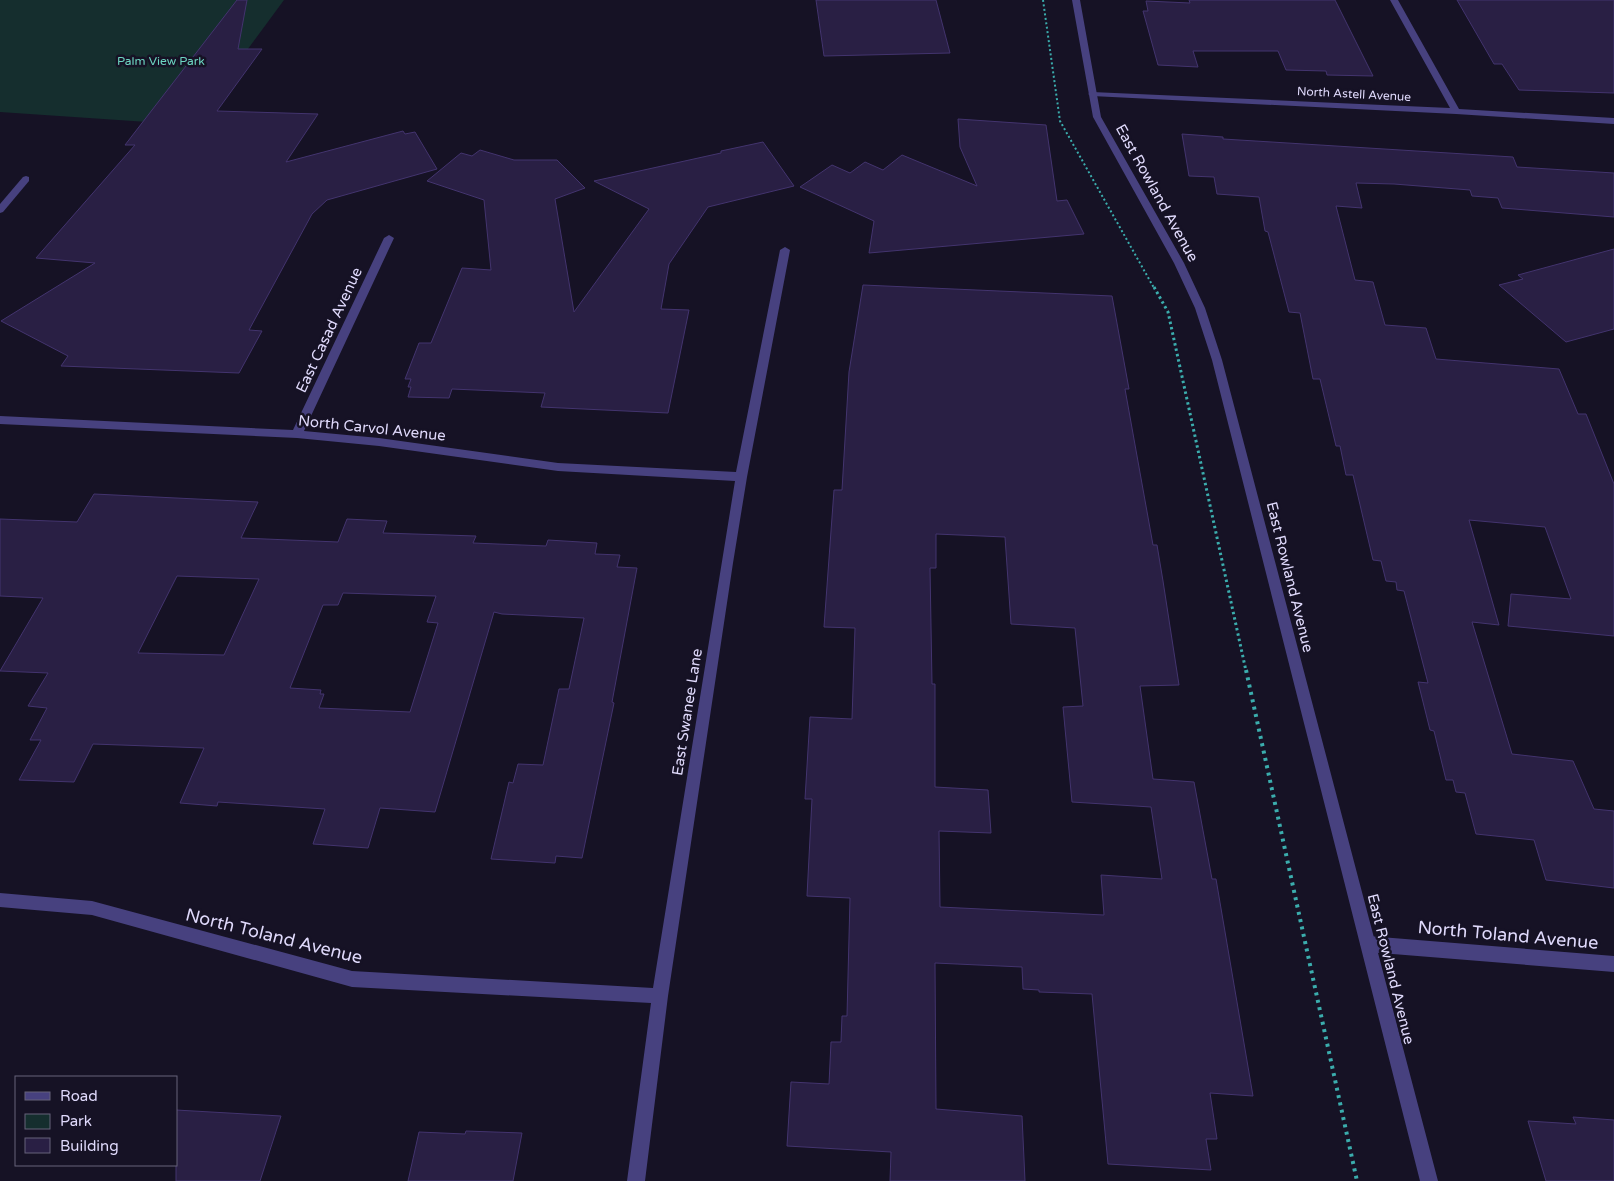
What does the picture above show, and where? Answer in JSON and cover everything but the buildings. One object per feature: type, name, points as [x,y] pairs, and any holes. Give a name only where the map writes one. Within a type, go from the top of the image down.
[{"type":"street","name":"East Rowland Avenue","points":[[1076,0],[1097,117],[1179,264],[1200,308],[1217,360],[1429,1181]]},
{"type":"street","points":[[1394,0],[1456,111]]},
{"type":"street","name":"North Astell Avenue","points":[[1092,94],[1456,111],[1614,121]]},
{"type":"street","points":[[0,210],[26,179]]},
{"type":"street","name":"East Casad Avenue","points":[[296,434],[389,238]]},
{"type":"street","name":"East Swanee Lane","points":[[636,1181],[660,996],[741,477],[785,250]]},
{"type":"street","name":"North Carvol Avenue","points":[[0,420],[296,434],[379,442],[558,467],[741,477]]},
{"type":"street","name":"North Toland Avenue","points":[[0,900],[92,908],[352,979],[660,996]]},
{"type":"street","name":"North Toland Avenue","points":[[1368,944],[1614,964]]},
{"type":"path","points":[[1043,0],[1060,121],[1168,312],[1357,1181]]},
{"type":"green space","name":"Palm View Park","points":[[0,0],[284,0],[192,125],[0,112]]}]
